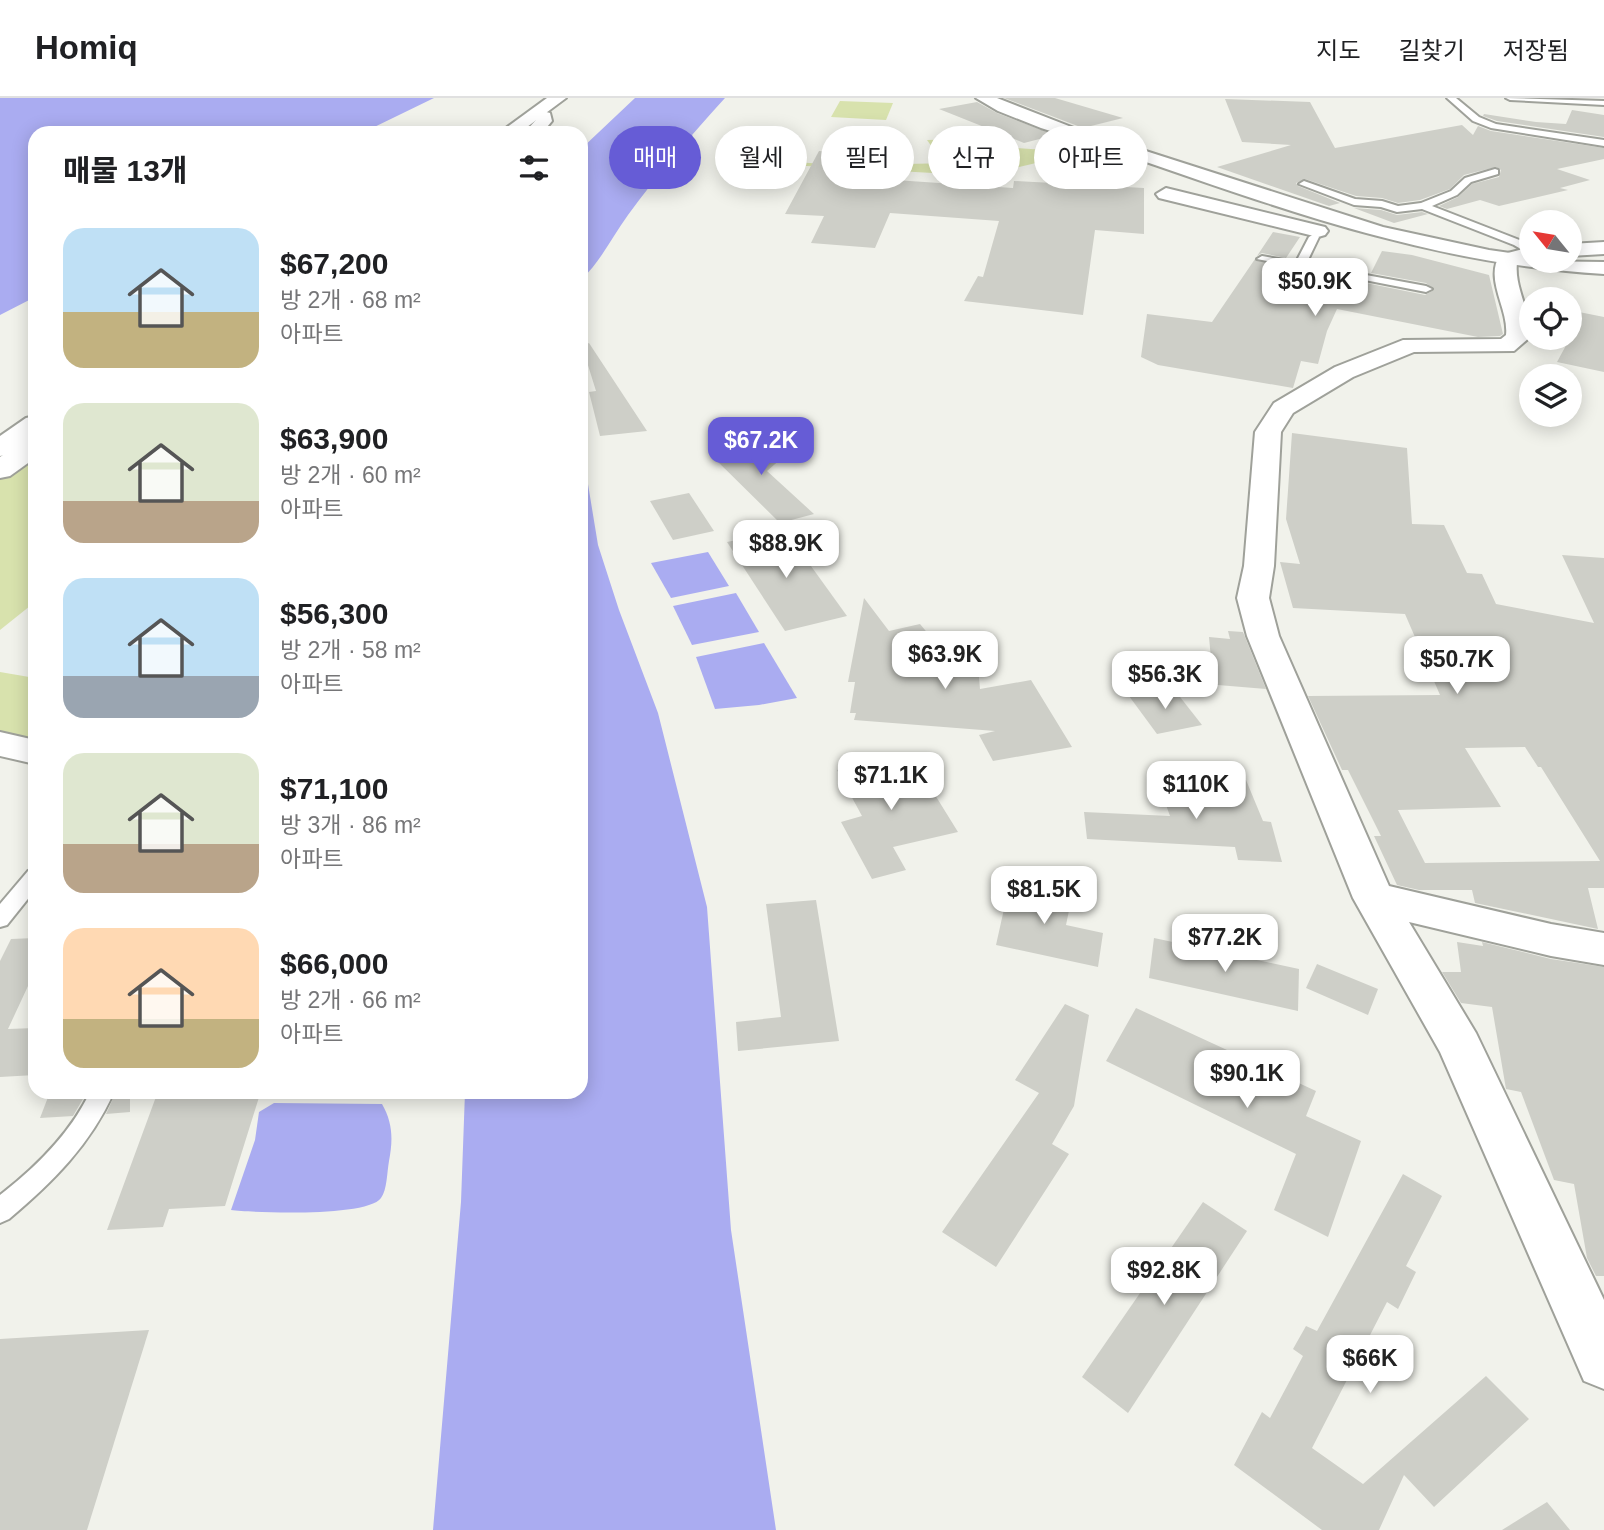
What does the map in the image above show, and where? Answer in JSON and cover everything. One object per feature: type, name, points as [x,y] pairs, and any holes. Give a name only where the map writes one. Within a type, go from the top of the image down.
[{"type":"street","points":[[518,126],[558,98]]},
{"type":"street","points":[[984,98],[1320,228]]},
{"type":"street","points":[[535,114],[544,117],[539,126]]},
{"type":"street","points":[[1166,194],[1244,215],[1320,228],[1403,239],[1507,259],[1604,268]]},
{"type":"street","points":[[1582,249],[1604,248]]},
{"type":"street","points":[[1507,259],[1519,256]]},
{"type":"street","points":[[1507,259],[1505,276],[1519,321],[1517,338],[1506,346],[1411,345],[1344,372],[1283,408],[1268,432],[1259,566],[1253,598],[1263,636],[1374,898],[1460,1046],[1604,1361]]},
{"type":"street","points":[[0,448],[28,429]]},
{"type":"street","points":[[0,470],[28,451]]},
{"type":"street","points":[[0,744],[28,750]]},
{"type":"street","points":[[1374,898],[1551,940],[1604,949]]},
{"type":"lane","points":[[1451,98],[1476,119],[1494,126],[1604,143]]},
{"type":"lane","points":[[1510,98],[1604,103]]},
{"type":"lane","points":[[1304,184],[1354,202],[1382,204],[1397,209],[1423,206],[1454,193],[1468,180],[1496,172]]},
{"type":"lane","points":[[1423,206],[1519,244]]},
{"type":"lane","points":[[1300,265],[1320,228]]},
{"type":"lane","points":[[1262,258],[1426,289]]},
{"type":"lane","points":[[0,919],[28,885]]},
{"type":"lane","points":[[0,1211],[33,1185],[71,1143],[99,1099]]},
{"type":"green space","points":[[840,101],[893,103],[886,120],[831,117]]},
{"type":"green space","points":[[1020,149],[1034,150],[1034,163],[1020,167]]},
{"type":"green space","points":[[807,163],[821,164],[821,167],[807,166]]},
{"type":"green space","points":[[914,164],[928,164],[928,173],[914,172]]},
{"type":"green space","points":[[28,457],[28,608],[0,630],[0,478]]},
{"type":"green space","points":[[0,672],[28,677],[28,740],[0,734]]},
{"type":"water","points":[[0,98],[434,98],[376,126],[28,126],[28,301],[0,315]]},
{"type":"water","points":[[635,98],[725,98],[700,126],[609,126],[609,189],[648,189],[588,273],[588,142]]},
{"type":"water","points":[[588,484],[598,545],[658,713],[707,907],[731,1230],[776,1530],[433,1530],[461,1202],[465,1099],[588,1099]]},
{"type":"water","points":[[708,552],[729,586],[671,598],[651,563]]},
{"type":"water","points":[[736,593],[759,632],[692,645],[673,606]]},
{"type":"water","points":[[764,643],[797,698],[715,709],[696,657]]},
{"type":"water","points":[[274,1103],[382,1104],[390,1125],[391,1139],[386,1186],[381,1198],[372,1204],[334,1211],[286,1213],[231,1210],[255,1140],[259,1112]]},
{"type":"building","points":[[1004,98],[1055,98],[1123,118],[1091,126],[1078,126]]},
{"type":"building","points":[[1225,99],[1310,102],[1335,148],[1462,125],[1473,135],[1478,126],[1491,131],[1604,148],[1604,159],[1557,169],[1590,180],[1560,188],[1568,190],[1499,206],[1480,200],[1447,209],[1439,206],[1458,197],[1472,184],[1499,177],[1501,170],[1496,167],[1464,175],[1450,189],[1420,200],[1398,203],[1382,198],[1356,196],[1305,179],[1296,183],[1340,203],[1329,206],[1217,167],[1291,145],[1242,142]]},
{"type":"building","points":[[977,102],[1034,127],[1034,140],[1020,141],[1020,126],[982,126],[939,109]]},
{"type":"building","points":[[1572,110],[1604,115],[1604,137],[1497,121],[1483,116],[1566,124]]},
{"type":"building","points":[[819,151],[821,189],[914,189],[914,181],[928,182],[928,189],[1020,189],[1020,181],[1034,182],[1034,189],[1144,189],[1144,234],[1095,230],[1083,315],[964,301],[978,276],[983,277],[999,221],[890,213],[875,248],[811,243],[824,216],[785,214],[798,189],[807,189],[807,173]]},
{"type":"building","points":[[1354,208],[1381,210],[1397,215],[1422,212],[1428,214],[1394,223]]},
{"type":"building","points":[[1273,232],[1300,237],[1286,258],[1262,253],[1257,256]]},
{"type":"building","points":[[1382,251],[1412,255],[1489,275],[1503,334],[1478,337],[1337,309],[1327,331],[1318,364],[1301,361],[1293,388],[1158,365],[1141,357],[1147,314],[1212,322],[1255,259],[1280,266],[1276,272],[1364,287],[1366,283],[1425,295],[1434,290],[1426,283],[1371,273]]},
{"type":"building","points":[[1582,313],[1604,317],[1604,372],[1582,367],[1582,364],[1557,362],[1564,350],[1582,350]]},
{"type":"building","points":[[588,343],[647,431],[600,436],[589,392],[596,391],[588,365]]},
{"type":"building","points":[[1292,433],[1407,448],[1412,524],[1444,525],[1467,573],[1482,574],[1496,604],[1594,623],[1562,555],[1604,558],[1604,888],[1588,888],[1598,929],[1475,903],[1472,890],[1419,890],[1397,885],[1374,836],[1381,836],[1348,770],[1342,770],[1308,696],[1440,695],[1405,614],[1293,608],[1280,562],[1300,564],[1286,519]],"holes":[[[1525,747],[1538,767],[1541,767],[1600,861],[1425,863],[1398,810],[1501,807],[1465,748]]]},
{"type":"building","points":[[737,437],[790,451],[767,471],[814,514],[780,523],[713,457]]},
{"type":"building","points":[[689,493],[714,531],[673,540],[650,501]]},
{"type":"building","points":[[785,530],[847,616],[785,631],[727,542]]},
{"type":"building","points":[[864,598],[889,631],[920,624],[935,642],[976,643],[980,689],[1031,680],[1072,747],[993,761],[979,735],[995,731],[854,720],[856,713],[850,713],[855,682],[848,682]]},
{"type":"building","points":[[1228,631],[1243,632],[1266,689],[1206,684],[1205,658],[1211,659],[1209,637],[1230,639]]},
{"type":"building","points":[[1173,688],[1202,725],[1157,734],[1129,696]]},
{"type":"building","points":[[909,753],[958,832],[893,847],[906,870],[872,879],[841,822],[862,816],[837,770]]},
{"type":"building","points":[[1246,780],[1263,821],[1271,822],[1282,862],[1238,860],[1235,847],[1087,839],[1084,812],[1170,816],[1158,783]]},
{"type":"building","points":[[1003,882],[1072,896],[1066,925],[1103,933],[1098,967],[996,945],[1004,909],[996,908]]},
{"type":"building","points":[[816,900],[839,1041],[738,1051],[736,1022],[781,1017],[766,904]]},
{"type":"building","points":[[28,938],[28,986],[8,1029],[28,1028],[28,1075],[0,1077],[0,961],[11,939]]},
{"type":"building","points":[[1154,938],[1299,969],[1298,1011],[1149,978]]},
{"type":"building","points":[[1457,942],[1483,946],[1482,942],[1551,959],[1604,967],[1604,1276],[1596,1276],[1587,1258],[1574,1184],[1554,1180],[1521,1092],[1506,1089],[1492,1007],[1461,1003],[1442,972],[1461,972]]},
{"type":"building","points":[[1317,964],[1378,989],[1368,1015],[1306,988]]},
{"type":"building","points":[[1065,1004],[1089,1015],[1074,1106],[1052,1144],[1069,1154],[996,1267],[942,1232],[1039,1093],[1015,1080]]},
{"type":"building","points":[[1136,1008],[1316,1091],[1306,1116],[1361,1141],[1328,1237],[1274,1210],[1296,1154],[1106,1061]]},
{"type":"building","points":[[47,1099],[83,1099],[73,1116],[40,1118]]},
{"type":"building","points":[[113,1099],[130,1099],[130,1112],[106,1114]]},
{"type":"building","points":[[155,1099],[258,1099],[225,1206],[169,1209],[163,1227],[107,1230]]},
{"type":"building","points":[[1403,1174],[1442,1196],[1406,1266],[1416,1272],[1398,1309],[1387,1302],[1312,1448],[1363,1484],[1486,1376],[1529,1419],[1434,1507],[1404,1475],[1379,1530],[1322,1530],[1234,1465],[1262,1412],[1270,1418],[1303,1356],[1293,1349],[1306,1326],[1317,1331]]},
{"type":"building","points":[[1203,1202],[1247,1231],[1128,1413],[1082,1377]]},
{"type":"building","points":[[149,1330],[87,1530],[0,1530],[0,1339]]},
{"type":"building","points":[[1547,1502],[1570,1530],[1502,1530]]}]
